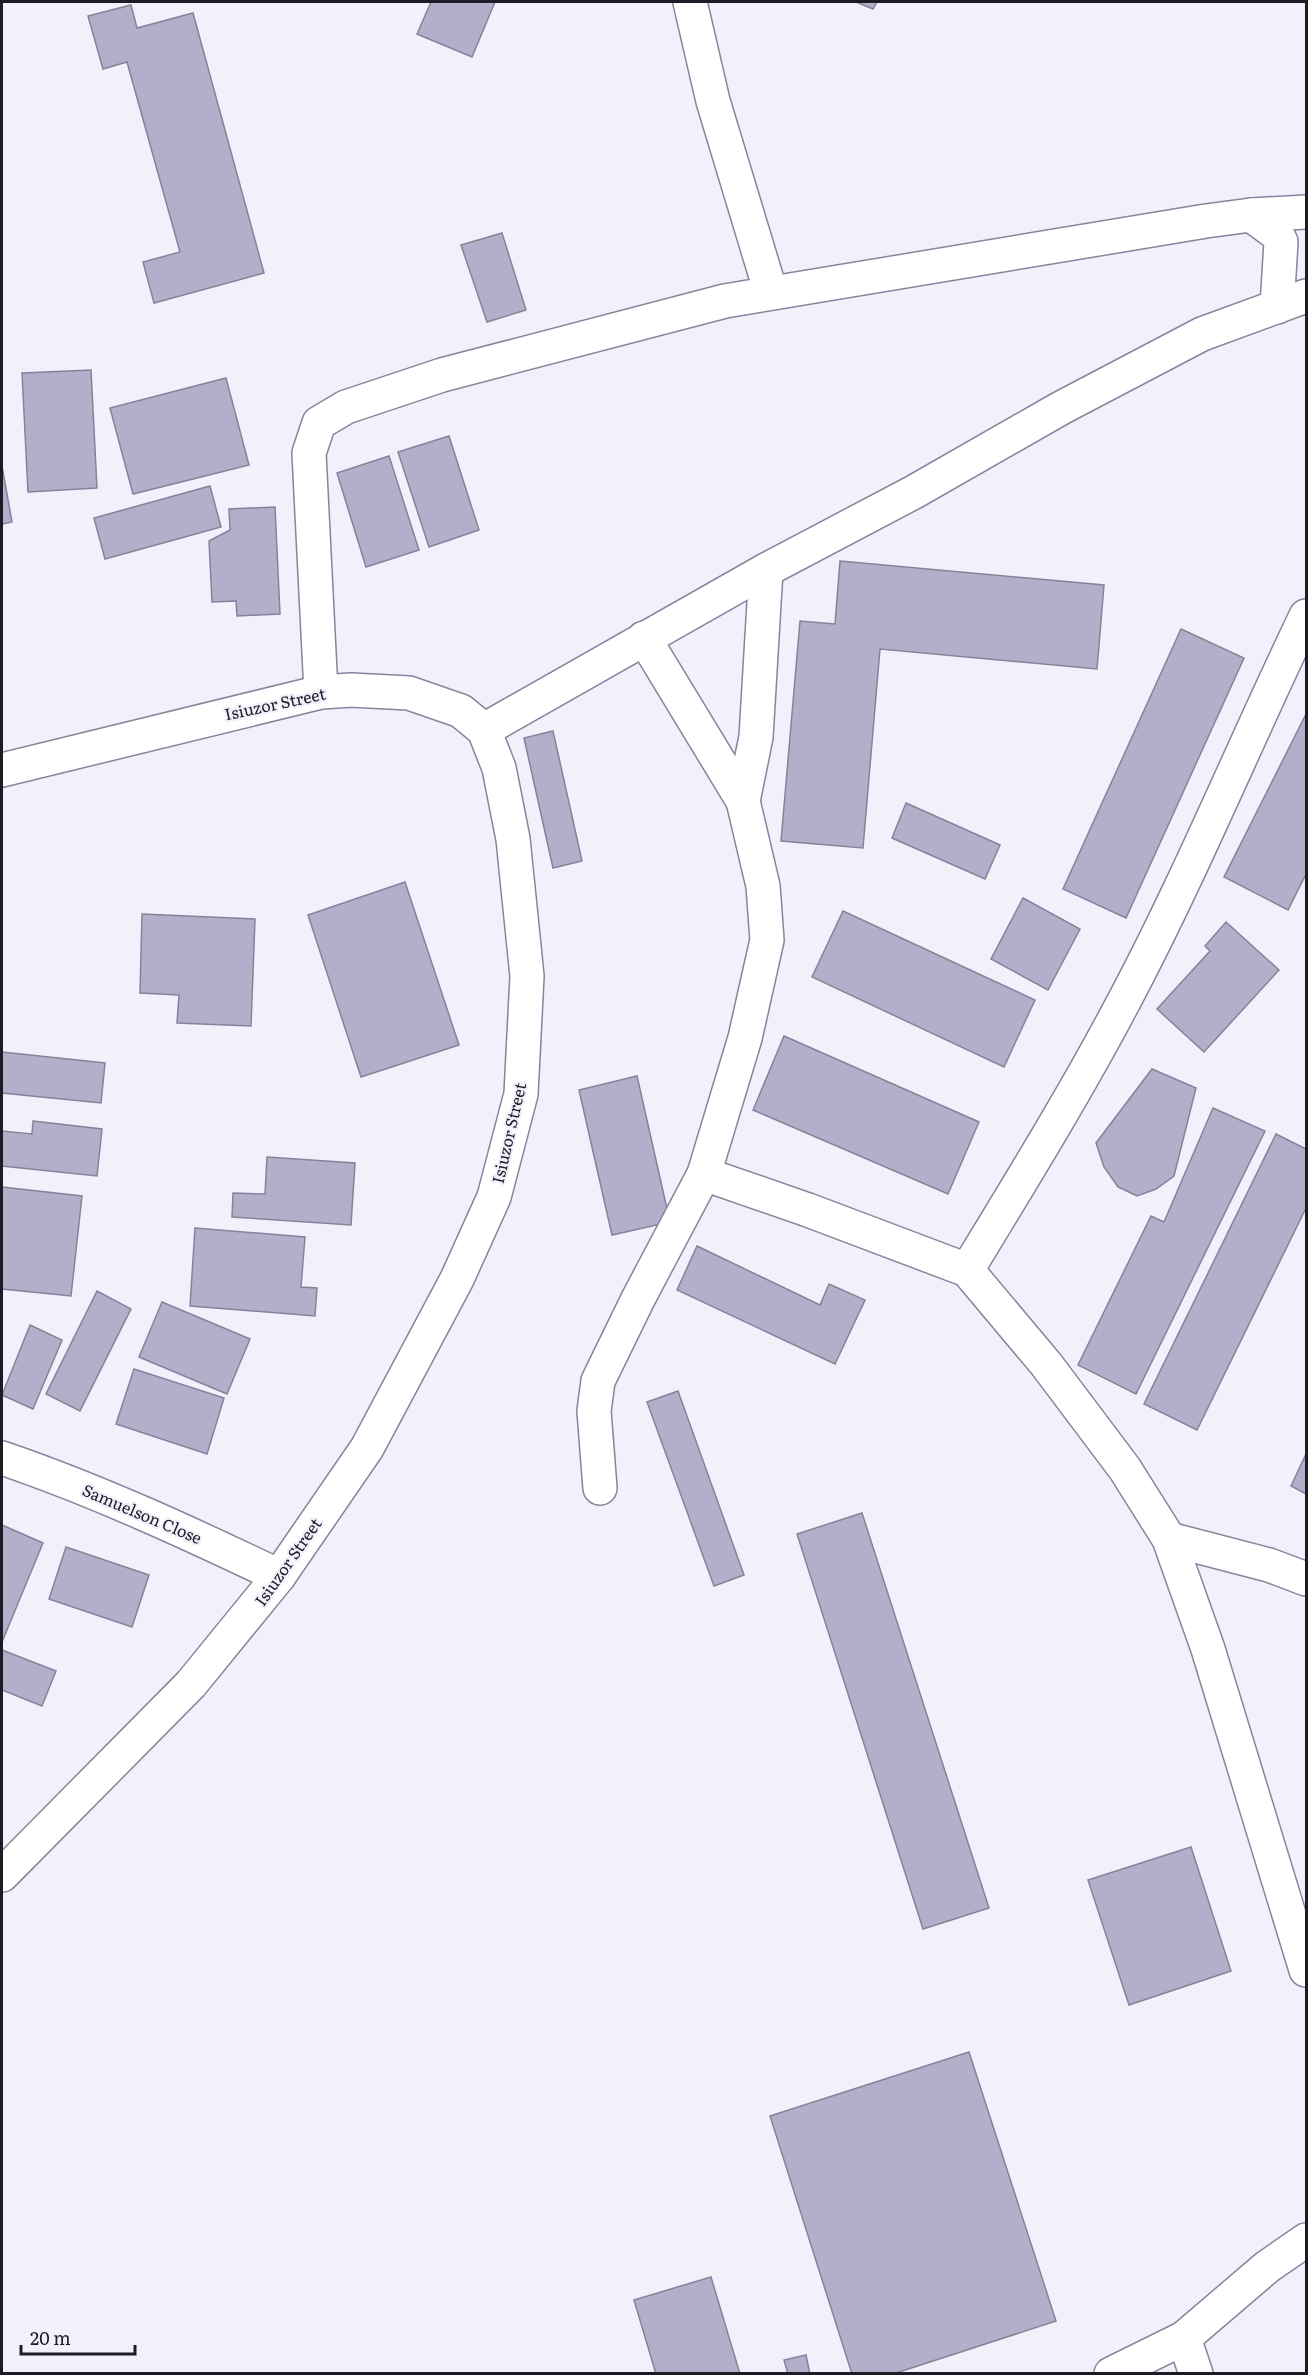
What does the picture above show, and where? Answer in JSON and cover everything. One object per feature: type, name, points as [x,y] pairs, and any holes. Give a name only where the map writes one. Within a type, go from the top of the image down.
[{"type":"street","points":[[690,2],[713,101],[771,294]]},
{"type":"street","points":[[321,692],[309,453],[319,423],[346,406],[442,375],[725,302],[1251,215],[1306,212]]},
{"type":"street","points":[[484,730],[765,570],[914,492],[1061,408],[1202,334],[1292,302],[1281,242],[1277,234],[1251,215]]},
{"type":"street","points":[[743,801],[756,737],[765,570]]},
{"type":"street","points":[[967,1270],[1123,1003],[1200,849],[1260,711],[1306,616]]},
{"type":"street","points":[[600,1488],[594,1411],[598,1381],[704,1174],[745,1038],[767,940],[763,886],[743,801],[644,638]]},
{"type":"street","name":"Isiuzor Street","points":[[2,770],[321,692],[351,690],[409,693],[460,711],[484,730],[500,768],[513,839],[527,976],[521,1094],[494,1197],[457,1279],[367,1448],[279,1576],[191,1684],[2,1875]]},
{"type":"street","points":[[704,1174],[808,1210],[967,1270],[1046,1364],[1110,1450],[1169,1539],[1208,1649],[1306,1970]]},
{"type":"street","name":"Samuelson Close","points":[[2,1458],[176,1529],[279,1576]]},
{"type":"street","points":[[1169,1539],[1269,1565],[1306,1579]]},
{"type":"street","points":[[1111,2373],[1184,2338],[1267,2267],[1306,2240]]},
{"type":"street","points":[[1184,2338],[1196,2373]]},
{"type":"building","points":[[431,2],[495,2],[472,57],[417,34]]},
{"type":"building","points":[[856,2],[877,2],[873,9]]},
{"type":"building","points":[[131,5],[137,28],[193,13],[264,273],[154,303],[143,262],[180,252],[127,62],[103,69],[88,16]]},
{"type":"building","points":[[502,233],[526,310],[487,322],[461,245]]},
{"type":"building","points":[[91,370],[97,488],[28,492],[22,373]]},
{"type":"building","points":[[226,378],[249,465],[133,494],[110,408]]},
{"type":"building","points":[[449,436],[479,530],[429,547],[398,452]]},
{"type":"building","points":[[389,456],[419,550],[366,567],[337,473]]},
{"type":"building","points":[[2,466],[12,522],[2,524]]},
{"type":"building","points":[[210,486],[221,527],[105,559],[94,518]]},
{"type":"building","points":[[275,507],[280,614],[237,616],[236,601],[212,602],[209,541],[230,530],[229,509]]},
{"type":"building","points":[[840,561],[1104,585],[1097,669],[880,649],[863,848],[781,841],[800,621],[835,624]]},
{"type":"building","points":[[1181,629],[1244,658],[1126,918],[1063,889]]},
{"type":"building","points":[[1306,714],[1306,874],[1288,910],[1224,877]]},
{"type":"building","points":[[553,731],[582,861],[553,868],[524,738]]},
{"type":"building","points":[[906,803],[1000,845],[985,879],[892,838]]},
{"type":"building","points":[[405,882],[459,1045],[361,1077],[308,915]]},
{"type":"building","points":[[1023,898],[1080,929],[1048,990],[991,959]]},
{"type":"building","points":[[843,911],[1035,1000],[1004,1067],[812,977]]},
{"type":"building","points":[[142,914],[255,919],[251,1026],[177,1023],[179,995],[140,993]]},
{"type":"building","points":[[1226,922],[1279,970],[1204,1052],[1157,1009],[1210,951],[1205,946]]},
{"type":"building","points":[[784,1036],[979,1122],[948,1194],[753,1110]]},
{"type":"building","points":[[2,1052],[105,1063],[101,1103],[2,1093]]},
{"type":"building","points":[[1152,1069],[1196,1088],[1174,1176],[1156,1189],[1137,1196],[1118,1187],[1104,1167],[1096,1143]]},
{"type":"building","points":[[637,1076],[670,1222],[612,1235],[579,1090]]},
{"type":"building","points":[[1213,1108],[1265,1131],[1136,1394],[1078,1365],[1151,1216],[1164,1222]]},
{"type":"building","points":[[33,1121],[102,1129],[97,1176],[2,1166],[2,1131],[32,1134]]},
{"type":"building","points":[[1276,1134],[1306,1149],[1306,1208],[1197,1430],[1144,1404]]},
{"type":"building","points":[[267,1157],[355,1163],[351,1225],[232,1217],[233,1193],[265,1194]]},
{"type":"building","points":[[2,1187],[82,1196],[71,1296],[2,1289]]},
{"type":"building","points":[[195,1228],[305,1237],[301,1287],[317,1288],[315,1316],[190,1306]]},
{"type":"building","points":[[697,1246],[820,1305],[829,1284],[865,1300],[835,1364],[677,1290]]},
{"type":"building","points":[[97,1291],[131,1309],[80,1411],[46,1394]]},
{"type":"building","points":[[162,1302],[250,1339],[227,1394],[139,1357]]},
{"type":"building","points":[[30,1325],[62,1340],[33,1409],[2,1395]]},
{"type":"building","points":[[134,1369],[224,1398],[207,1454],[116,1424]]},
{"type":"building","points":[[678,1391],[744,1575],[714,1586],[647,1402]]},
{"type":"building","points":[[1306,1454],[1306,1494],[1291,1486]]},
{"type":"building","points":[[862,1513],[989,1908],[923,1929],[797,1534]]},
{"type":"building","points":[[2,1525],[43,1543],[2,1642]]},
{"type":"building","points":[[66,1547],[149,1575],[132,1627],[49,1599]]},
{"type":"building","points":[[2,1650],[56,1671],[42,1706],[2,1690]]},
{"type":"building","points":[[1191,1847],[1231,1971],[1129,2005],[1088,1880]]},
{"type":"building","points":[[969,2052],[1056,2321],[893,2374],[852,2374],[770,2116]]},
{"type":"building","points":[[711,2277],[740,2374],[656,2374],[634,2300]]},
{"type":"building","points":[[806,2355],[810,2374],[788,2374],[784,2360]]}]
